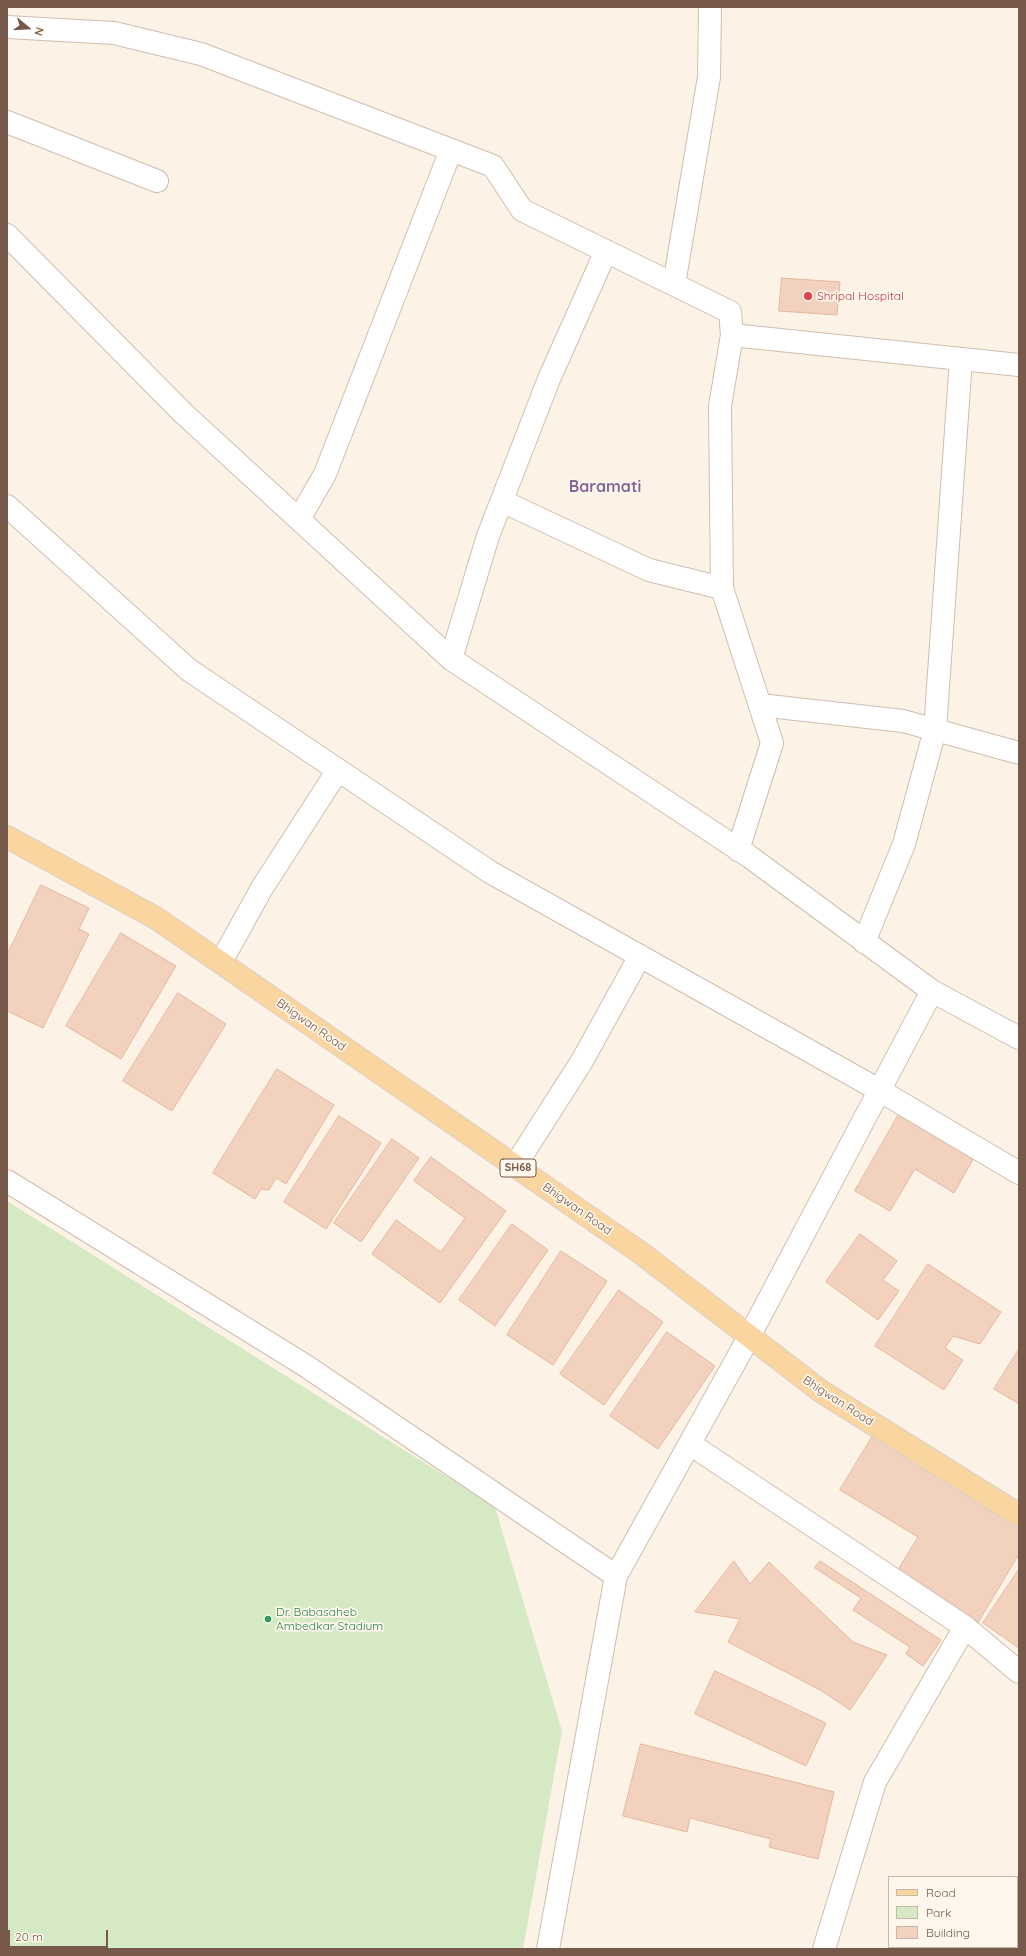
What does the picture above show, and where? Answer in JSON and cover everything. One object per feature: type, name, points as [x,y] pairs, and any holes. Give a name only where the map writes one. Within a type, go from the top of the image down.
[{"type":"main road","name":"Bhigwan Road","points":[[7,837],[156,918],[641,1253],[822,1392],[1019,1515]]},
{"type":"street","points":[[674,284],[709,77],[710,7]]},
{"type":"street","points":[[7,27],[114,33],[201,54],[493,166],[522,210],[730,312],[732,335],[720,406],[722,588],[772,743],[738,850]]},
{"type":"street","points":[[7,122],[157,180]]},
{"type":"street","points":[[299,519],[325,474],[451,150]]},
{"type":"street","points":[[7,235],[183,413],[451,660],[738,850],[932,991],[1019,1038]]},
{"type":"street","points":[[451,660],[488,536],[549,379],[606,251]]},
{"type":"street","points":[[732,335],[1019,365]]},
{"type":"street","points":[[864,942],[904,844],[935,730],[962,359]]},
{"type":"street","points":[[502,502],[649,570],[722,588]]},
{"type":"street","points":[[7,506],[189,670],[490,872],[879,1090],[1019,1173]]},
{"type":"street","points":[[760,705],[902,721],[1019,753]]},
{"type":"street","points":[[221,962],[262,888],[338,770]]},
{"type":"street","points":[[515,1166],[582,1061],[640,956]]},
{"type":"street","points":[[548,1949],[616,1576],[750,1337],[932,991]]},
{"type":"street","points":[[7,1181],[306,1366],[616,1576]]},
{"type":"street","points":[[690,1444],[965,1628],[1019,1672]]},
{"type":"street","points":[[824,1949],[875,1782],[965,1628]]},
{"type":"green space","name":"Dr. Babasaheb Ambedkar Stadium","points":[[7,1201],[495,1507],[562,1731],[523,1949],[7,1949]]},
{"type":"building","points":[[782,278],[840,282],[837,315],[779,311]]},
{"type":"building","points":[[41,885],[89,908],[79,929],[89,934],[43,1028],[7,1011],[7,955]]},
{"type":"building","points":[[121,933],[176,966],[121,1059],[66,1026]]},
{"type":"building","points":[[178,993],[226,1024],[172,1111],[123,1081]]},
{"type":"building","points":[[277,1069],[334,1105],[286,1184],[276,1178],[269,1190],[261,1189],[255,1199],[213,1173]]},
{"type":"building","points":[[899,1114],[974,1158],[954,1193],[915,1169],[890,1211],[855,1191]]},
{"type":"building","points":[[339,1116],[381,1143],[326,1229],[284,1202]]},
{"type":"building","points":[[392,1139],[419,1158],[361,1242],[334,1223]]},
{"type":"building","points":[[431,1157],[506,1211],[440,1303],[372,1254],[396,1220],[441,1252],[465,1218],[414,1181]]},
{"type":"building","points":[[512,1224],[548,1250],[495,1326],[459,1300]]},
{"type":"building","points":[[860,1234],[897,1261],[883,1280],[899,1291],[878,1320],[826,1282]]},
{"type":"building","points":[[561,1251],[607,1281],[553,1365],[507,1335]]},
{"type":"building","points":[[928,1264],[1001,1312],[980,1344],[953,1336],[945,1348],[963,1360],[944,1390],[875,1346]]},
{"type":"building","points":[[619,1290],[663,1322],[604,1405],[560,1374]]},
{"type":"building","points":[[667,1332],[715,1366],[658,1449],[610,1416]]},
{"type":"building","points":[[1019,1349],[1019,1404],[994,1389]]},
{"type":"building","points":[[872,1437],[1019,1525],[1019,1554],[976,1626],[894,1576],[918,1537],[840,1490]]},
{"type":"building","points":[[734,1561],[750,1584],[769,1562],[853,1642],[887,1655],[850,1710],[822,1691],[728,1642],[740,1619],[695,1612]]},
{"type":"building","points":[[820,1561],[941,1640],[923,1666],[906,1654],[910,1647],[853,1610],[861,1598],[815,1568]]},
{"type":"building","points":[[1019,1569],[1019,1648],[983,1623]]},
{"type":"building","points":[[715,1671],[826,1723],[806,1766],[695,1714]]},
{"type":"building","points":[[641,1744],[834,1792],[818,1859],[769,1847],[771,1839],[690,1818],[687,1832],[623,1816]]},
{"type":"place","name":"Shripal Hospital","points":[[808,296]]},
{"type":"place","name":"Dr. Babasaheb Ambedkar Stadium","points":[[268,1619]]},
{"type":"district","name":"Baramati","points":[[605,487]]}]
